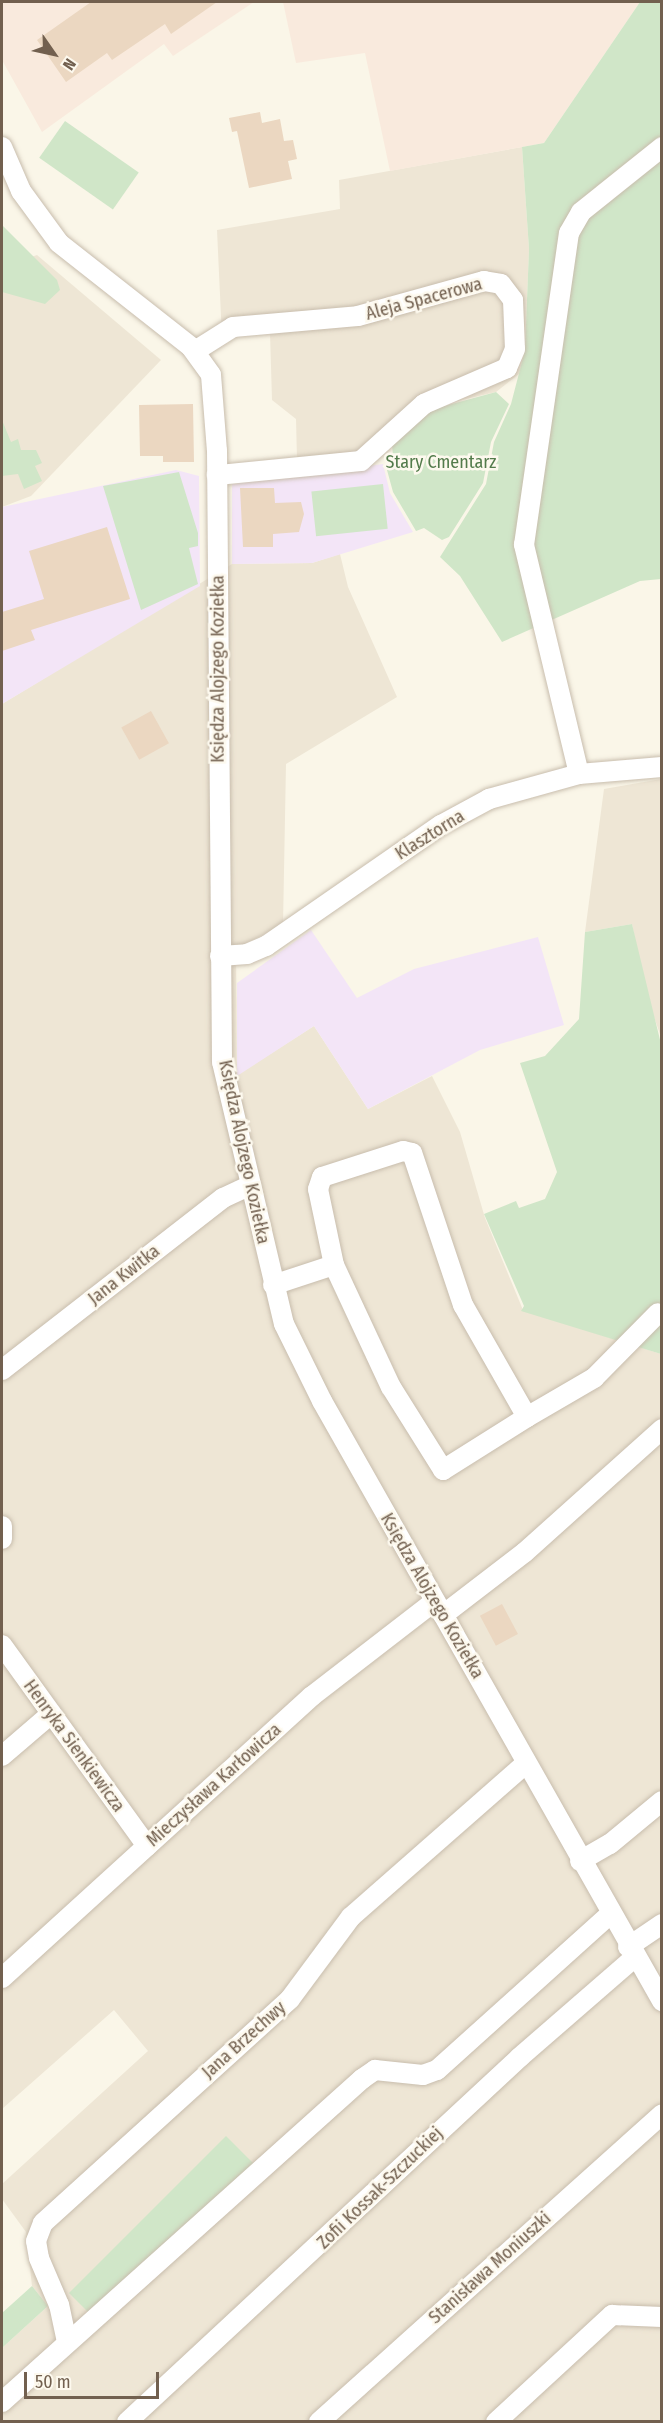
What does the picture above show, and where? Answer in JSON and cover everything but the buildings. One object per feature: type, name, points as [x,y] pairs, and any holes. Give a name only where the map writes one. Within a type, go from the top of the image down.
[{"type":"street","name":"Księdza Alojzego Koziełka","points":[[2,147],[21,191],[59,243],[195,351],[208,367],[216,398],[222,1062],[249,1186],[284,1324],[322,1401],[610,1914],[662,2001]]},
{"type":"street","points":[[579,774],[524,545],[569,233],[581,212],[662,147]]},
{"type":"street","name":"Aleja Spacerowa","points":[[195,351],[233,327],[358,316],[484,281],[501,284],[513,300],[515,349],[507,368],[424,404],[360,461],[217,475]]},
{"type":"street","name":"Klasztorna","points":[[220,956],[247,954],[266,946],[441,825],[489,799],[579,774],[662,767]]},
{"type":"street","points":[[527,1417],[463,1305],[412,1153],[403,1151],[322,1177],[318,1189],[334,1265],[391,1387],[443,1470],[594,1378],[658,1313]]},
{"type":"street","name":"Jana Kwitka","points":[[2,1371],[223,1198],[249,1186]]},
{"type":"street","points":[[273,1285],[334,1265]]},
{"type":"street","name":"Mieczysława Karłowicza","points":[[2,1978],[348,1665],[525,1552],[662,1429]]},
{"type":"street","points":[[2,1526],[2,1539]]},
{"type":"street","name":"Henryka Sienkiewicza","points":[[2,1646],[147,1846]]},
{"type":"street","points":[[2,1756],[51,1714]]},
{"type":"street","name":"Jana Brzechwy","points":[[67,2342],[59,2305],[39,2258],[36,2241],[43,2223],[290,1999],[351,1917],[526,1763]]},
{"type":"street","points":[[580,1861],[610,1844],[662,1801]]},
{"type":"street","points":[[2,2402],[362,2079],[375,2070],[423,2075],[437,2070],[610,1914]]},
{"type":"street","name":"Zofii Kossak-Szczuckiej","points":[[127,2421],[334,2234],[662,1924]]},
{"type":"street","name":"Stanisława Moniuszki","points":[[319,2421],[662,2114]]},
{"type":"street","points":[[496,2421],[612,2315],[662,2317]]},
{"type":"shaded area","points":[[2,2],[254,2],[173,56],[164,44],[42,132],[2,60]]},
{"type":"shaded area","points":[[283,2],[640,2],[544,143],[390,171],[365,53],[296,63]]},
{"type":"shaded area","points":[[522,147],[529,249],[525,350],[519,374],[496,392],[445,404],[355,454],[297,460],[296,419],[272,400],[270,333],[222,338],[217,230],[340,209],[339,180]]},
{"type":"shaded area","points":[[37,255],[161,360],[31,496],[2,507],[2,267]]},
{"type":"shaded area","points":[[383,464],[390,493],[413,532],[312,563],[232,564],[232,484]]},
{"type":"shaded area","points":[[176,470],[199,476],[200,586],[2,704],[2,507]]},
{"type":"shaded area","points":[[340,554],[348,587],[397,697],[286,764],[283,925],[236,948],[237,1075],[314,1026],[368,1109],[432,1076],[460,1132],[485,1218],[523,1310],[661,1354],[661,2421],[2,2421],[2,2348],[48,2306],[32,2286],[26,2232],[2,2199],[2,2184],[148,2051],[114,2010],[2,2109],[2,704],[232,564],[312,563]]},
{"type":"shaded area","points":[[661,779],[661,1037],[645,991],[632,924],[585,932],[604,789]]},
{"type":"shaded area","points":[[311,930],[357,998],[414,969],[538,937],[564,1025],[480,1050],[368,1109],[314,1026],[237,1076],[237,983]]},
{"type":"green space","points":[[640,2],[661,2],[661,579],[640,581],[502,642],[460,576],[440,557],[486,484],[494,442],[511,404],[525,350],[529,249],[522,147],[544,143]]},
{"type":"green space","points":[[65,121],[139,173],[113,209],[39,158]]},
{"type":"green space","points":[[2,225],[57,280],[60,290],[45,304],[2,292]]},
{"type":"green space","name":"Stary Cmentarz","points":[[496,392],[509,404],[491,442],[483,483],[449,537],[442,540],[424,528],[416,531],[393,492],[387,470],[394,467],[392,445],[426,411]]},
{"type":"green space","points":[[2,420],[11,442],[18,439],[21,450],[36,450],[42,463],[35,466],[42,481],[24,489],[18,474],[2,476]]},
{"type":"green space","points":[[179,472],[198,533],[198,546],[189,548],[198,584],[141,610],[103,486]]},
{"type":"green space","points":[[383,484],[388,529],[316,536],[311,492]]},
{"type":"green space","points":[[632,924],[661,1044],[661,1354],[521,1311],[524,1306],[484,1214],[516,1201],[519,1208],[545,1199],[557,1172],[520,1063],[545,1056],[579,1019],[585,932]]},
{"type":"green space","points":[[226,2136],[256,2166],[99,2323],[69,2293]]},
{"type":"green space","points":[[32,2286],[48,2306],[2,2348],[2,2313]]}]
